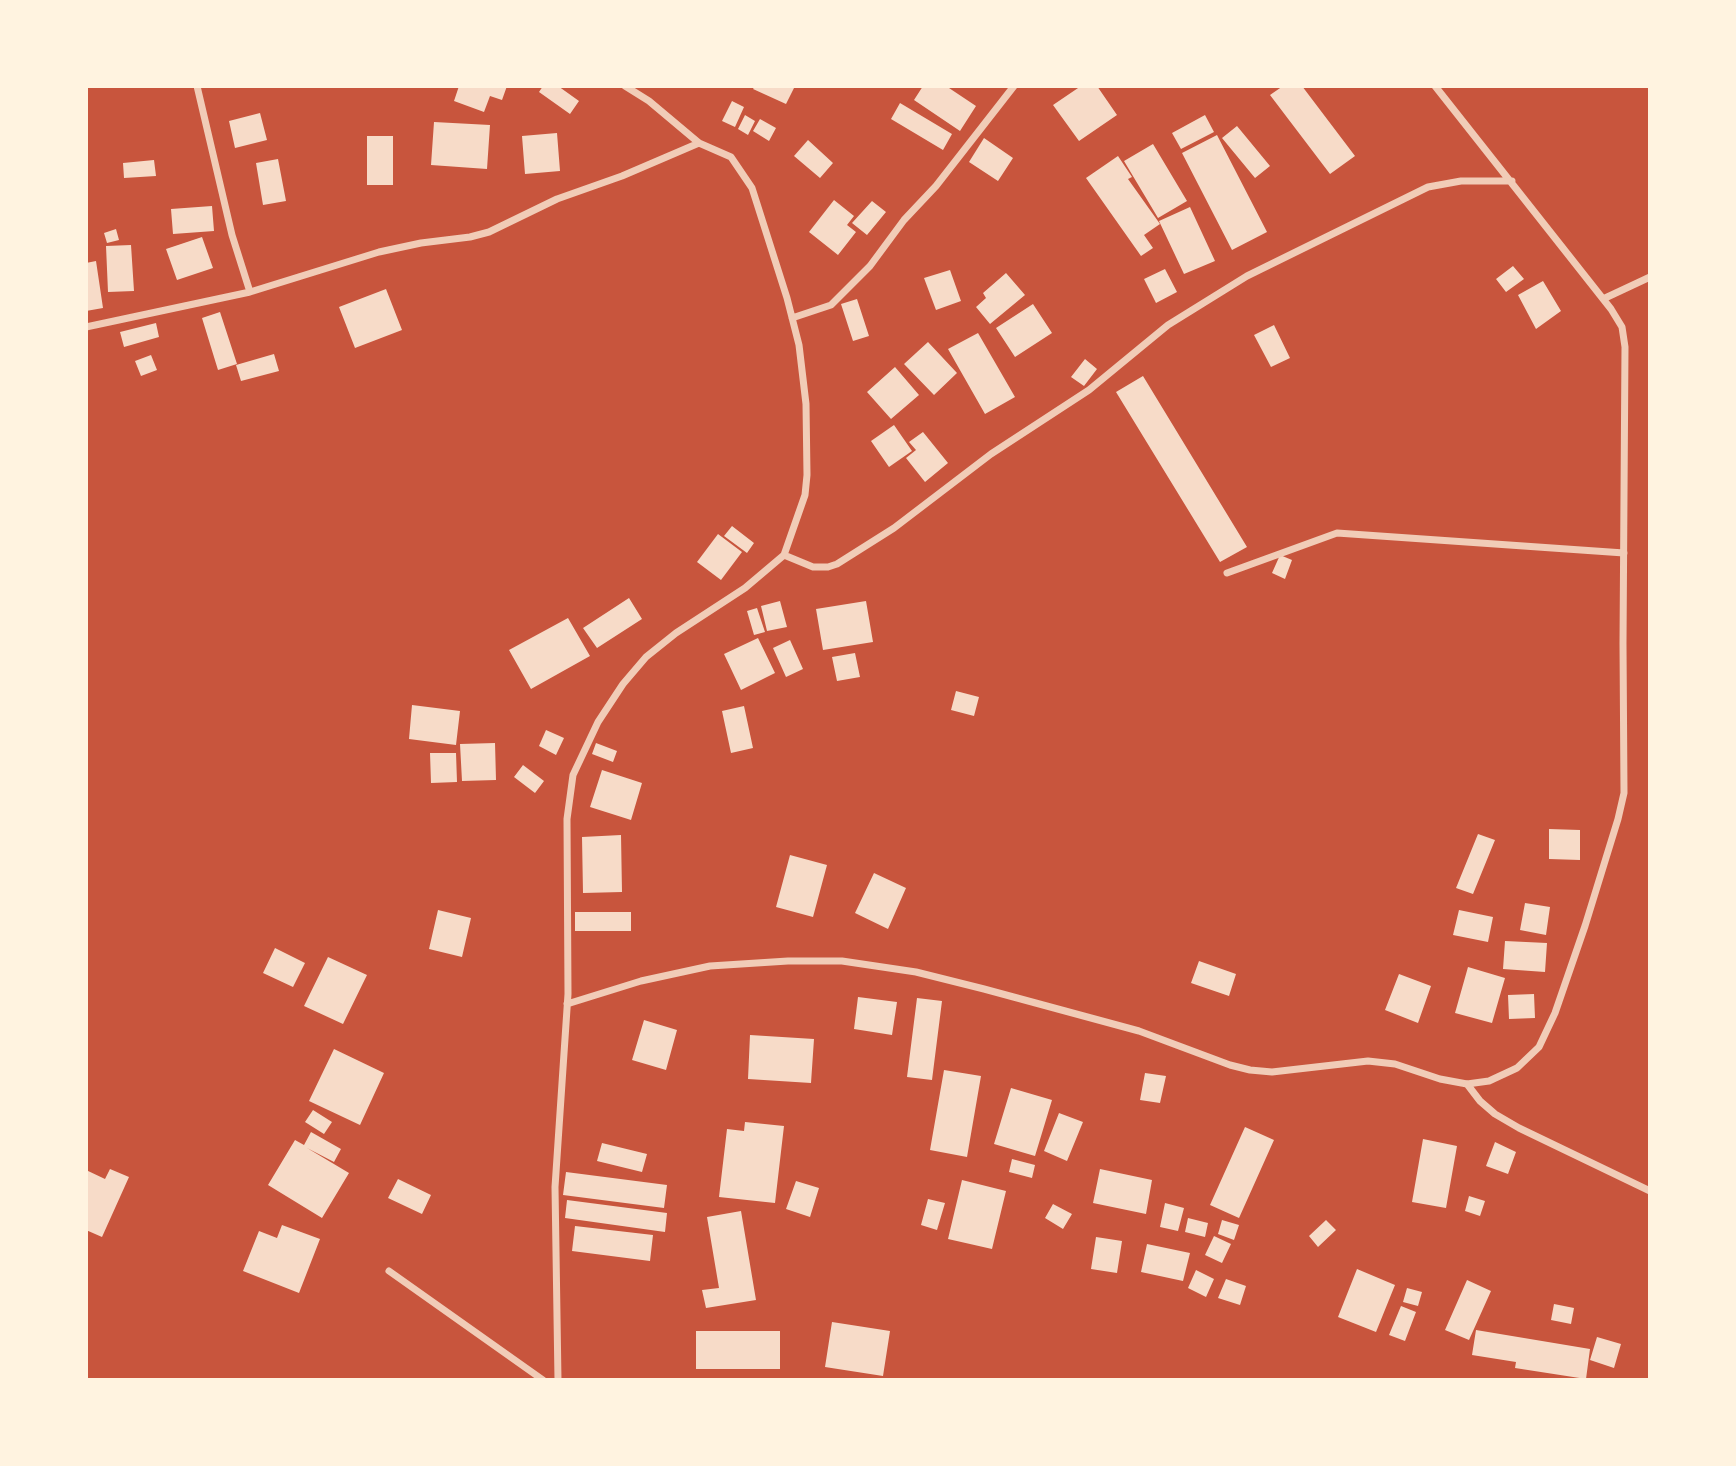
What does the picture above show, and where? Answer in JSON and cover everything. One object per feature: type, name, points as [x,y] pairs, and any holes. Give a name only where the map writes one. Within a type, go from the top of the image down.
[{"type":"street","points":[[197,86],[232,235],[250,292]]},
{"type":"street","points":[[558,1380],[555,1187],[567,1004],[569,793],[582,754],[610,703],[646,657],[676,633],[744,588],[784,555],[805,495],[807,475],[806,404],[799,345],[752,188],[731,157],[699,143],[649,101],[625,86]]},
{"type":"street","points":[[792,318],[831,305],[870,265],[904,220],[936,186],[1013,86]]},
{"type":"street","points":[[567,1004],[641,981],[710,966],[842,961],[916,972],[984,989],[1139,1031],[1250,1070],[1272,1072],[1368,1061],[1395,1064],[1440,1079],[1467,1084],[1489,1081],[1517,1068],[1539,1047],[1555,1013],[1624,793],[1625,347],[1622,327],[1603,299],[1435,86]]},
{"type":"street","points":[[86,327],[250,292],[379,252],[489,232],[557,199],[622,176],[699,143]]},
{"type":"street","points":[[784,555],[813,567],[837,564],[894,528],[991,454],[1089,390],[1168,325],[1247,276],[1428,187],[1461,181],[1512,181]]},
{"type":"street","points":[[1603,299],[1650,276]]},
{"type":"street","points":[[1227,573],[1337,533],[1624,553]]},
{"type":"street","points":[[1467,1084],[1495,1114],[1520,1129],[1650,1191]]},
{"type":"street","points":[[389,1271],[543,1380]]},
{"type":"building","points":[[459,86],[507,86],[502,100],[490,96],[484,112],[454,101]]},
{"type":"building","points":[[543,86],[558,86],[579,101],[570,114],[539,92]]},
{"type":"building","points":[[755,86],[795,86],[786,104],[753,89]]},
{"type":"building","points":[[923,86],[946,86],[976,106],[960,131],[914,100]]},
{"type":"building","points":[[1081,86],[1097,86],[1117,115],[1079,141],[1053,105]]},
{"type":"building","points":[[1283,86],[1302,86],[1355,156],[1330,174],[1270,95]]},
{"type":"building","points":[[732,101],[744,107],[735,127],[722,121]]},
{"type":"building","points":[[900,103],[952,134],[943,150],[891,119]]},
{"type":"building","points":[[260,113],[267,140],[235,148],[229,121]]},
{"type":"building","points":[[745,115],[755,121],[748,135],[738,129]]},
{"type":"building","points":[[1205,115],[1214,132],[1181,149],[1172,133]]},
{"type":"building","points":[[760,119],[776,128],[769,141],[753,131]]},
{"type":"building","points":[[434,122],[490,125],[487,169],[431,165]]},
{"type":"building","points":[[1237,126],[1270,166],[1255,178],[1222,138]]},
{"type":"building","points":[[557,133],[560,171],[525,174],[522,136]]},
{"type":"building","points":[[1217,135],[1267,232],[1232,250],[1182,153]]},
{"type":"building","points":[[367,136],[393,136],[393,185],[367,185]]},
{"type":"building","points":[[984,138],[1013,158],[998,181],[969,162]]},
{"type":"building","points":[[808,140],[833,163],[820,178],[794,156]]},
{"type":"building","points":[[1153,144],[1187,201],[1158,218],[1124,161]]},
{"type":"building","points":[[1118,156],[1132,177],[1128,179],[1160,224],[1144,235],[1153,248],[1141,256],[1086,178]]},
{"type":"building","points":[[278,159],[286,201],[263,205],[256,163]]},
{"type":"building","points":[[154,160],[156,176],[124,178],[123,163]]},
{"type":"building","points":[[834,200],[854,216],[847,225],[856,232],[838,255],[809,232]]},
{"type":"building","points":[[872,201],[886,212],[867,235],[852,223]]},
{"type":"building","points":[[212,206],[214,231],[173,234],[171,209]]},
{"type":"building","points":[[1190,207],[1215,261],[1184,274],[1159,221]]},
{"type":"building","points":[[116,229],[119,240],[107,243],[104,233]]},
{"type":"building","points":[[202,237],[213,268],[177,280],[166,249]]},
{"type":"building","points":[[131,245],[134,291],[108,292],[106,246]]},
{"type":"building","points":[[96,261],[103,308],[86,311],[86,263]]},
{"type":"building","points":[[1513,266],[1524,279],[1506,292],[1496,279]]},
{"type":"building","points":[[1165,269],[1177,292],[1156,303],[1144,279]]},
{"type":"building","points":[[950,270],[961,301],[936,310],[924,278]]},
{"type":"building","points":[[1006,273],[1025,295],[990,324],[976,307],[986,298],[983,293]]},
{"type":"building","points":[[1543,281],[1561,311],[1536,329],[1518,295]]},
{"type":"building","points":[[386,289],[402,330],[355,348],[339,307]]},
{"type":"building","points":[[857,299],[869,336],[853,341],[841,304]]},
{"type":"building","points":[[1033,304],[1052,333],[1015,357],[996,328]]},
{"type":"building","points":[[220,312],[237,364],[218,370],[202,318]]},
{"type":"building","points":[[156,323],[159,337],[124,347],[120,332]]},
{"type":"building","points":[[1274,325],[1290,358],[1271,367],[1254,335]]},
{"type":"building","points":[[978,333],[1015,397],[985,414],[948,349]]},
{"type":"building","points":[[928,342],[957,373],[934,395],[904,364]]},
{"type":"building","points":[[274,354],[279,371],[241,381],[236,365]]},
{"type":"building","points":[[151,355],[157,370],[141,376],[135,361]]},
{"type":"building","points":[[1085,359],[1097,369],[1084,386],[1071,377]]},
{"type":"building","points":[[895,367],[919,395],[891,419],[867,392]]},
{"type":"building","points":[[1143,376],[1247,547],[1220,562],[1116,392]]},
{"type":"building","points":[[894,425],[912,451],[889,467],[871,441]]},
{"type":"building","points":[[923,432],[948,463],[925,482],[906,458],[916,450],[909,442]]},
{"type":"building","points":[[732,526],[754,543],[747,553],[724,536]]},
{"type":"building","points":[[718,534],[742,552],[721,580],[697,562]]},
{"type":"building","points":[[1280,555],[1292,560],[1285,579],[1272,573]]},
{"type":"building","points":[[629,598],[642,619],[597,648],[583,628]]},
{"type":"building","points":[[780,601],[787,627],[767,631],[761,606]]},
{"type":"building","points":[[866,601],[873,642],[823,650],[816,609]]},
{"type":"building","points":[[757,608],[765,632],[754,635],[747,611]]},
{"type":"building","points":[[568,618],[590,656],[531,689],[509,650]]},
{"type":"building","points":[[758,638],[775,673],[741,690],[724,654]]},
{"type":"building","points":[[790,640],[803,669],[786,677],[773,648]]},
{"type":"building","points":[[855,653],[860,677],[837,681],[832,657]]},
{"type":"building","points":[[956,691],[979,697],[974,716],[951,710]]},
{"type":"building","points":[[412,705],[460,711],[456,745],[409,739]]},
{"type":"building","points":[[744,706],[753,748],[731,753],[722,711]]},
{"type":"building","points":[[546,730],[564,738],[556,755],[539,746]]},
{"type":"building","points":[[495,743],[496,780],[462,781],[460,744]]},
{"type":"building","points":[[596,743],[617,751],[613,762],[592,754]]},
{"type":"building","points":[[430,753],[456,753],[457,782],[431,783]]},
{"type":"building","points":[[523,765],[544,781],[535,793],[514,777]]},
{"type":"building","points":[[602,770],[642,783],[631,820],[590,807]]},
{"type":"building","points":[[1549,829],[1580,830],[1580,860],[1549,859]]},
{"type":"building","points":[[1478,834],[1495,840],[1473,894],[1456,888]]},
{"type":"building","points":[[621,835],[622,892],[583,893],[582,837]]},
{"type":"building","points":[[790,855],[827,865],[813,917],[776,907]]},
{"type":"building","points":[[874,873],[906,888],[888,929],[855,913]]},
{"type":"building","points":[[1525,903],[1550,907],[1546,935],[1520,930]]},
{"type":"building","points":[[438,910],[471,918],[462,957],[429,949]]},
{"type":"building","points":[[1459,910],[1493,917],[1488,942],[1453,935]]},
{"type":"building","points":[[575,912],[631,912],[631,931],[575,931]]},
{"type":"building","points":[[1505,941],[1547,943],[1545,972],[1503,969]]},
{"type":"building","points":[[275,948],[305,963],[293,987],[263,973]]},
{"type":"building","points":[[328,957],[367,975],[343,1024],[304,1006]]},
{"type":"building","points":[[1199,961],[1236,974],[1229,996],[1191,983]]},
{"type":"building","points":[[1468,967],[1505,978],[1492,1023],[1455,1013]]},
{"type":"building","points":[[1399,974],[1431,986],[1418,1023],[1385,1010]]},
{"type":"building","points":[[1534,994],[1535,1018],[1509,1019],[1508,995]]},
{"type":"building","points":[[858,997],[897,1002],[892,1035],[854,1029]]},
{"type":"building","points":[[917,998],[942,1001],[932,1080],[907,1077]]},
{"type":"building","points":[[644,1020],[677,1030],[666,1070],[632,1060]]},
{"type":"building","points":[[750,1035],[814,1039],[811,1083],[748,1079]]},
{"type":"building","points":[[334,1049],[384,1073],[360,1125],[309,1101]]},
{"type":"building","points":[[944,1070],[981,1076],[967,1157],[930,1150]]},
{"type":"building","points":[[1145,1073],[1166,1076],[1160,1103],[1140,1100]]},
{"type":"building","points":[[1011,1088],[1052,1100],[1035,1156],[994,1144]]},
{"type":"building","points":[[313,1110],[332,1122],[324,1134],[305,1122]]},
{"type":"building","points":[[1059,1113],[1083,1122],[1067,1161],[1044,1151]]},
{"type":"building","points":[[745,1122],[784,1126],[775,1203],[719,1197],[727,1129],[744,1131]]},
{"type":"building","points":[[1245,1127],[1274,1140],[1239,1218],[1210,1205]]},
{"type":"building","points":[[311,1132],[341,1149],[334,1162],[307,1148],[349,1173],[322,1218],[268,1185],[295,1140],[304,1145]]},
{"type":"building","points":[[1423,1139],[1457,1146],[1446,1208],[1412,1202]]},
{"type":"building","points":[[1495,1142],[1516,1152],[1508,1174],[1486,1166]]},
{"type":"building","points":[[602,1143],[647,1154],[642,1172],[597,1161]]},
{"type":"building","points":[[1012,1159],[1035,1165],[1032,1178],[1009,1172]]},
{"type":"building","points":[[110,1169],[129,1177],[102,1237],[86,1230],[86,1170],[105,1179]]},
{"type":"building","points":[[1100,1169],[1152,1180],[1146,1214],[1093,1203]]},
{"type":"building","points":[[566,1172],[667,1185],[664,1208],[563,1195]]},
{"type":"building","points":[[398,1179],[431,1195],[422,1214],[388,1198]]},
{"type":"building","points":[[962,1180],[1006,1191],[992,1249],[948,1239]]},
{"type":"building","points":[[796,1181],[819,1188],[810,1217],[786,1209]]},
{"type":"building","points":[[1469,1196],[1485,1201],[1480,1216],[1465,1211]]},
{"type":"building","points":[[928,1199],[945,1203],[937,1230],[921,1225]]},
{"type":"building","points":[[567,1200],[667,1213],[665,1232],[565,1218]]},
{"type":"building","points":[[1165,1203],[1184,1208],[1178,1231],[1160,1227]]},
{"type":"building","points":[[1053,1204],[1072,1214],[1063,1229],[1045,1218]]},
{"type":"building","points":[[741,1211],[756,1300],[706,1308],[702,1290],[719,1288],[707,1217]]},
{"type":"building","points":[[1188,1218],[1208,1223],[1205,1237],[1185,1232]]},
{"type":"building","points":[[1222,1220],[1239,1225],[1234,1240],[1218,1234]]},
{"type":"building","points":[[1326,1220],[1336,1230],[1318,1247],[1309,1236]]},
{"type":"building","points":[[282,1225],[320,1239],[299,1293],[243,1271],[259,1231],[277,1238]]},
{"type":"building","points":[[575,1226],[653,1235],[650,1261],[572,1251]]},
{"type":"building","points":[[1214,1236],[1231,1244],[1222,1263],[1205,1255]]},
{"type":"building","points":[[1096,1237],[1122,1241],[1117,1273],[1091,1269]]},
{"type":"building","points":[[1147,1244],[1190,1253],[1183,1281],[1141,1272]]},
{"type":"building","points":[[1357,1269],[1395,1285],[1376,1332],[1338,1317]]},
{"type":"building","points":[[1196,1270],[1214,1279],[1206,1297],[1188,1288]]},
{"type":"building","points":[[1226,1279],[1246,1286],[1240,1305],[1218,1298]]},
{"type":"building","points":[[1467,1280],[1491,1291],[1469,1340],[1445,1330]]},
{"type":"building","points":[[1407,1288],[1422,1292],[1418,1306],[1403,1302]]},
{"type":"building","points":[[1554,1304],[1574,1308],[1571,1324],[1551,1320]]},
{"type":"building","points":[[1401,1306],[1416,1312],[1405,1341],[1389,1335]]},
{"type":"building","points":[[832,1322],[890,1331],[883,1376],[825,1367]]},
{"type":"building","points":[[1476,1330],[1590,1349],[1586,1379],[1515,1368],[1516,1362],[1472,1355]]},
{"type":"building","points":[[696,1331],[780,1331],[780,1369],[696,1369]]},
{"type":"building","points":[[1597,1337],[1621,1344],[1614,1368],[1590,1360]]}]
